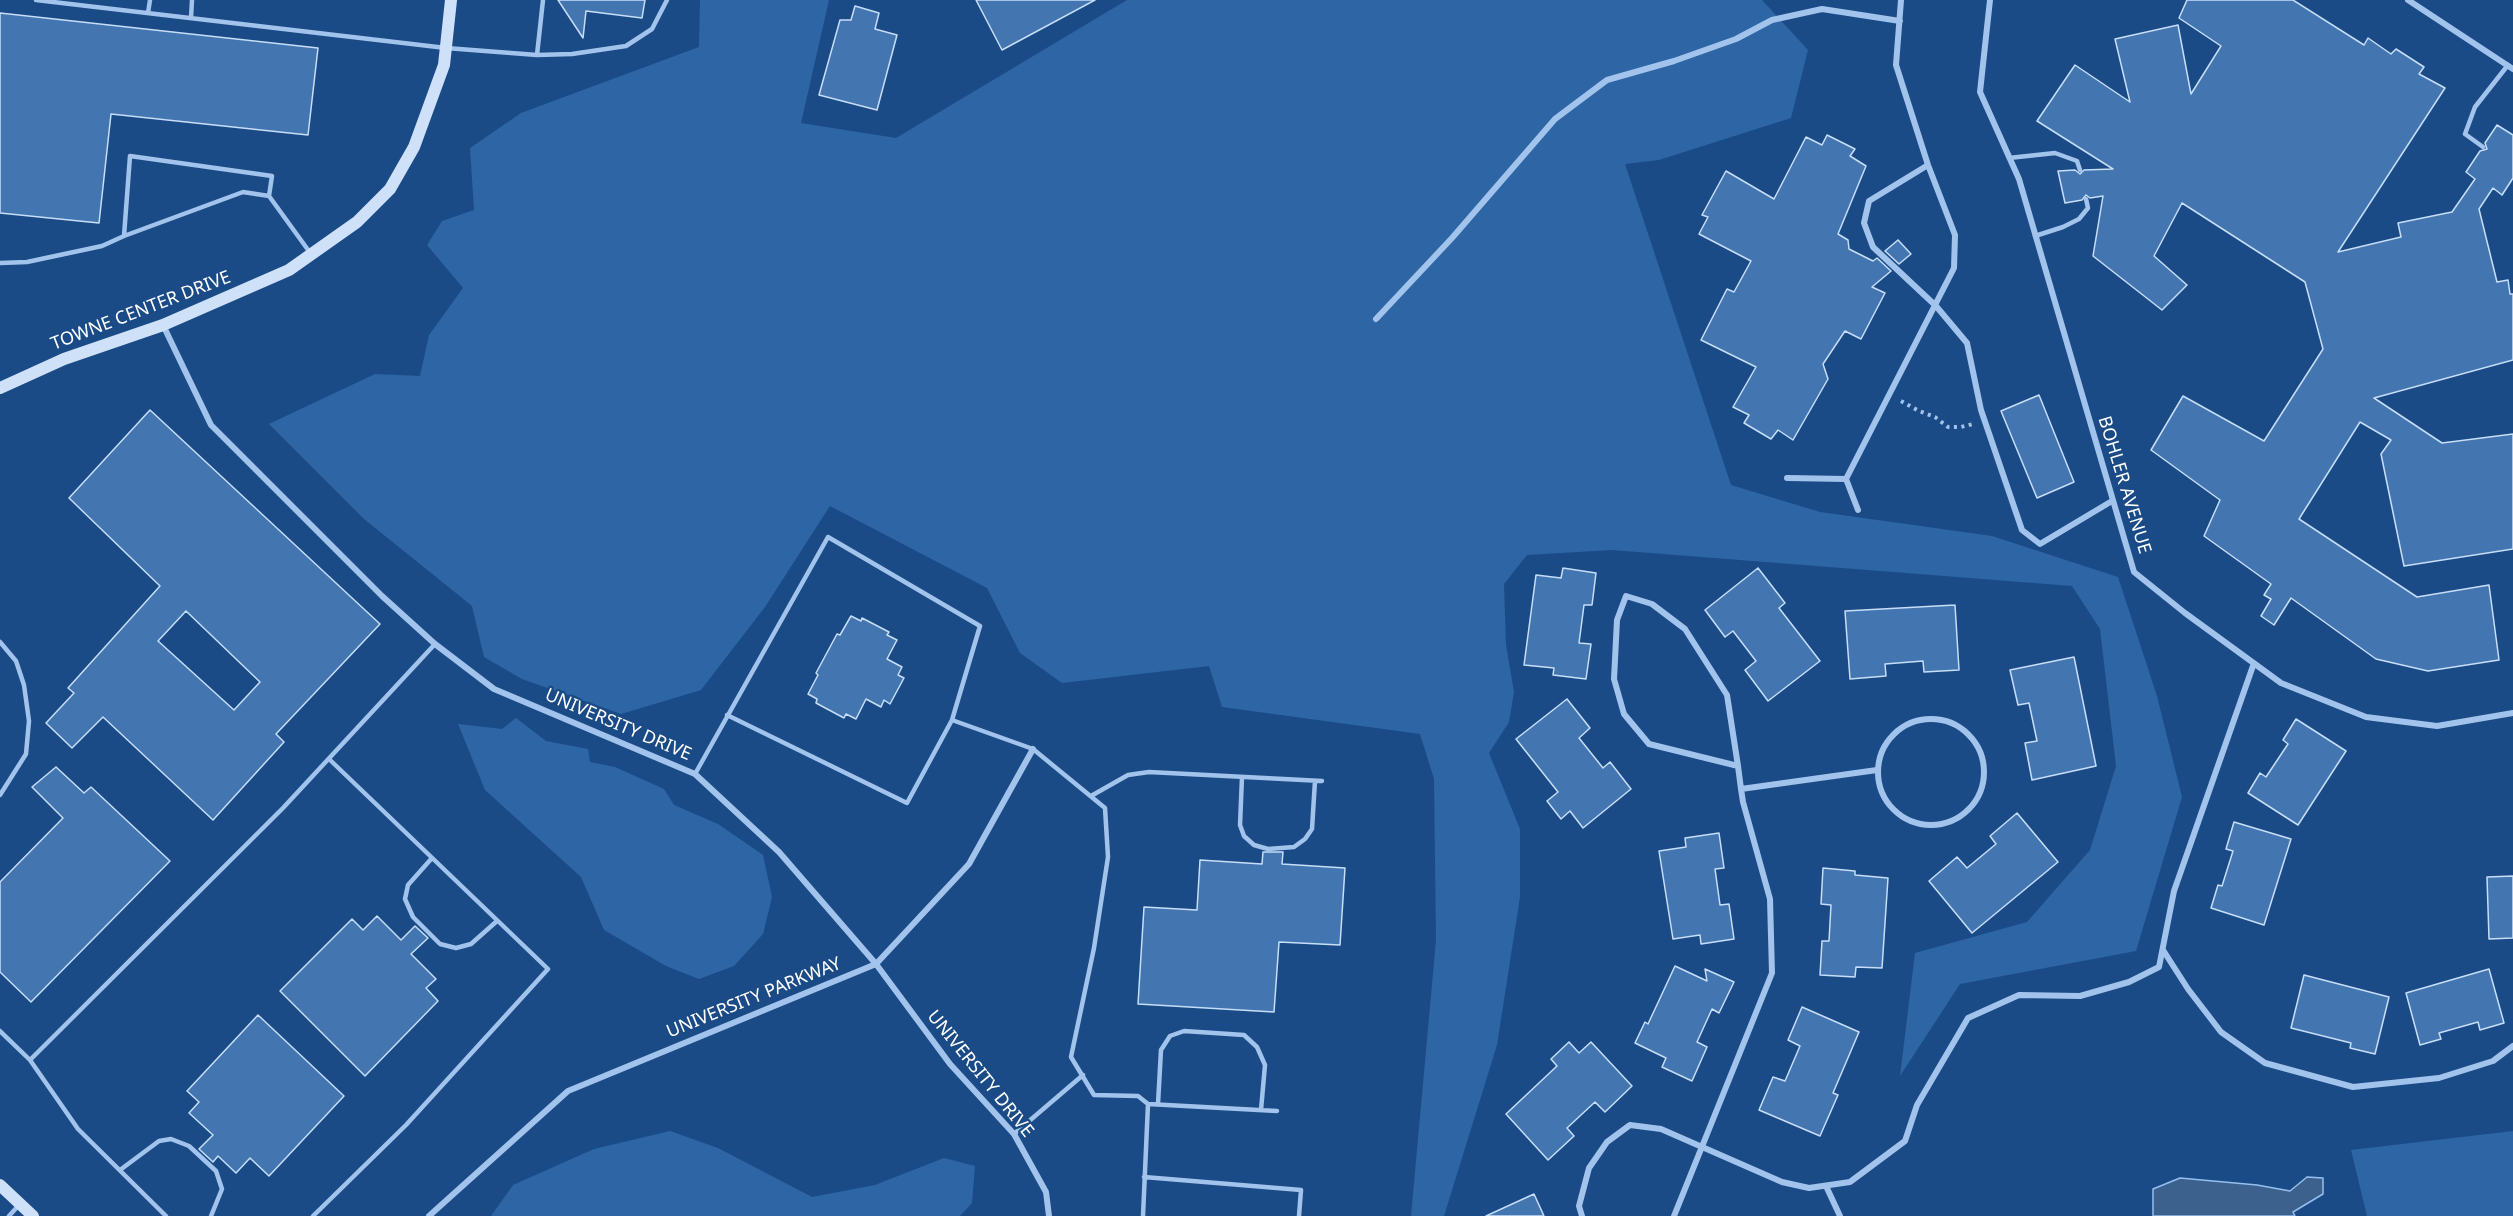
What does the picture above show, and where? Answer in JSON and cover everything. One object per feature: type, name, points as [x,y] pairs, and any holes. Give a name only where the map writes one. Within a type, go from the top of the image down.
[{"type":"main road","name":"TOWNE CENTER DRIVE","points":[[0,388],[64,359],[163,325],[289,270],[357,222],[390,189],[414,147],[444,65],[451,0]]},
{"type":"main road","points":[[0,1185],[33,1216]]},
{"type":"street","points":[[1858,510],[1846,479],[1954,268],[1955,235],[1928,165],[1896,65],[1901,0]]},
{"type":"street","name":"BOHLER AVENUE","points":[[1989,0],[1980,92],[2019,179],[2134,572],[2281,683],[2366,717],[2437,726],[2513,713]]},
{"type":"street","points":[[2409,0],[2510,67]]},
{"type":"street","points":[[1376,320],[1452,238],[1498,182],[1555,119],[1607,80],[1674,61],[1736,39],[1772,20],[1822,9],[1900,21]]},
{"type":"street","points":[[1928,165],[1869,201],[1864,223],[1873,247],[1936,306],[1967,343],[1984,420],[2022,530],[2040,544],[2112,501]]},
{"type":"street","name":"UNIVERSITY DRIVE","points":[[163,325],[211,425],[382,596],[435,644],[494,689],[695,774],[779,852],[876,964],[950,1064],[1014,1134],[1046,1192],[1049,1216]]},
{"type":"street","points":[[1787,478],[1846,479]]},
{"type":"street","points":[[1674,1216],[1772,973],[1770,899],[1741,789],[1738,766],[1727,695],[1685,629],[1652,604],[1626,596],[1617,620],[1614,679],[1624,714],[1649,744],[1738,766]]},
{"type":"street","points":[[1582,1216],[1579,1206],[1589,1168],[1607,1142],[1630,1125],[1661,1129],[1782,1182],[1809,1188],[1850,1182],[1905,1141],[1917,1105],[1968,1018],[2019,995],[2080,996],[2129,982],[2159,968],[2174,891],[2254,663]]},
{"type":"street","points":[[1938,719],[1955,724],[1969,735],[1979,749],[1984,766],[1983,784],[1976,800],[1965,813],[1950,822],[1932,826],[1907,820],[1887,803],[1879,788],[1877,770],[1881,753],[1890,738],[1904,726],[1920,720],[1938,719]]},
{"type":"street","name":"UNIVERSITY PARKWAY","points":[[429,1216],[568,1091],[876,964],[969,864],[1033,749]]},
{"type":"street","points":[[1741,789],[1877,770]]},
{"type":"street","points":[[2163,950],[2188,989],[2221,1032],[2265,1063],[2353,1087],[2439,1078],[2493,1061],[2513,1046]]},
{"type":"street","points":[[1826,1186],[1840,1216]]},
{"type":"lane","points":[[36,0],[446,48],[537,55],[572,54],[626,46],[652,29],[667,0]]},
{"type":"lane","points":[[148,13],[150,0]]},
{"type":"lane","points":[[191,18],[192,0]]},
{"type":"lane","points":[[537,55],[543,0]]},
{"type":"lane","points":[[2483,147],[2465,134],[2475,107],[2510,67]]},
{"type":"lane","points":[[2009,158],[2055,153],[2078,161],[2080,170]]},
{"type":"lane","points":[[124,236],[130,156],[272,176],[269,196],[311,254]]},
{"type":"lane","points":[[0,263],[27,262],[102,246],[243,192],[269,196]]},
{"type":"lane","points":[[2035,236],[2079,219],[2088,208],[2086,199]]},
{"type":"lane","points":[[695,774],[727,716],[828,537],[981,626],[952,720],[907,803],[727,716]]},
{"type":"lane","points":[[0,642],[16,661],[29,721],[26,754],[0,795]]},
{"type":"lane","points":[[30,1060],[329,759],[435,644]]},
{"type":"lane","points":[[952,720],[1033,749],[1105,808],[1108,857],[1094,948],[1071,1057],[1094,1095],[1138,1096],[1148,1104],[1277,1112]]},
{"type":"lane","points":[[313,1216],[406,1125],[548,969],[329,759]]},
{"type":"lane","points":[[1090,796],[1128,775],[1149,772],[1318,781],[1312,829],[1305,839],[1294,847],[1268,849],[1254,845],[1244,836],[1240,825],[1242,777]]},
{"type":"lane","points":[[432,858],[408,885],[405,899],[413,917],[440,944],[456,948],[471,944],[497,921]]},
{"type":"lane","points":[[0,1031],[30,1060],[78,1128],[166,1216]]},
{"type":"lane","points":[[1158,1104],[1161,1050],[1170,1036],[1184,1031],[1244,1035],[1257,1047],[1264,1065],[1261,1110]]},
{"type":"lane","points":[[1014,1134],[1083,1075]]},
{"type":"lane","points":[[1143,1216],[1148,1104]]},
{"type":"lane","points":[[120,1170],[159,1141],[171,1139],[189,1146],[216,1171],[222,1189],[211,1216]]},
{"type":"lane","points":[[1144,1177],[1301,1190],[1299,1216]]},
{"type":"lane","points":[[9,1216],[20,1204]]},
{"type":"path","points":[[1890,395],[1935,417],[1948,427],[1960,427],[1984,420]]},
{"type":"shaded area","points":[[700,0],[829,0],[801,123],[896,138],[1127,0],[1762,0],[1808,50],[1791,118],[1659,160],[1625,164],[1731,485],[1820,512],[1992,536],[2118,577],[2157,696],[2182,797],[2136,951],[1960,984],[1900,1076],[1915,953],[2027,922],[2090,850],[2116,766],[2100,629],[2072,586],[1612,550],[1527,555],[1504,584],[1506,645],[1514,692],[1509,722],[1489,753],[1520,829],[1520,897],[1497,1045],[1444,1216],[1411,1216],[1436,940],[1434,779],[1420,734],[1222,707],[1209,666],[1062,683],[1020,653],[987,588],[830,506],[765,607],[701,690],[621,714],[522,679],[484,657],[472,606],[364,519],[269,424],[375,374],[420,376],[429,335],[463,288],[427,245],[442,221],[474,210],[470,148],[521,113],[699,47]]},
{"type":"shaded area","points":[[516,718],[546,741],[588,749],[590,762],[615,767],[664,789],[674,805],[718,824],[763,855],[772,897],[763,934],[734,966],[699,979],[666,966],[604,930],[581,877],[485,790],[458,724],[502,729]]},
{"type":"shaded area","points":[[670,1131],[718,1148],[812,1197],[875,1185],[944,1158],[975,1166],[972,1203],[960,1216],[491,1216],[513,1185],[594,1149]]},
{"type":"shaded area","points":[[2513,1131],[2513,1216],[2367,1216],[2351,1150]]},
{"type":"shaded area","points":[[2307,1177],[2323,1178],[2323,1194],[2293,1212],[2295,1216],[2153,1216],[2153,1189],[2180,1178],[2257,1185],[2290,1191]]},
{"type":"building","points":[[558,0],[645,0],[642,18],[586,11],[583,38]]},
{"type":"building","points":[[976,0],[1095,0],[1002,50]]},
{"type":"building","points":[[2187,0],[2293,0],[2364,45],[2368,38],[2391,54],[2396,49],[2424,67],[2419,74],[2445,88],[2338,252],[2401,237],[2398,223],[2452,212],[2475,179],[2466,172],[2480,151],[2487,149],[2485,143],[2497,125],[2513,135],[2513,178],[2502,195],[2493,188],[2479,209],[2497,282],[2508,280],[2510,294],[2513,294],[2513,360],[2374,398],[2442,443],[2513,434],[2513,549],[2404,566],[2381,454],[2391,440],[2360,422],[2299,519],[2417,597],[2489,585],[2499,660],[2428,671],[2376,659],[2291,598],[2274,625],[2261,616],[2271,599],[2264,595],[2271,584],[2204,536],[2220,500],[2151,450],[2183,396],[2264,441],[2323,349],[2305,282],[2182,203],[2154,256],[2187,285],[2162,310],[2093,256],[2103,196],[2090,198],[2086,195],[2082,200],[2065,203],[2058,171],[2075,170],[2080,174],[2084,170],[2113,169],[2037,121],[2075,65],[2130,102],[2115,39],[2178,25],[2191,94],[2221,46],[2179,18]]},
{"type":"building","points":[[855,6],[879,13],[875,29],[897,35],[877,110],[819,95],[840,20],[851,20]]},
{"type":"building","points":[[0,13],[318,48],[308,135],[111,114],[99,223],[0,213]]},
{"type":"building","points":[[1827,135],[1855,149],[1850,156],[1866,166],[1838,234],[1848,240],[1849,249],[1873,261],[1877,258],[1891,271],[1872,287],[1885,293],[1861,339],[1845,331],[1823,364],[1828,379],[1793,440],[1778,430],[1771,439],[1744,423],[1749,415],[1733,407],[1756,367],[1701,340],[1727,289],[1734,292],[1751,261],[1699,234],[1708,217],[1702,215],[1726,171],[1774,199],[1806,137],[1822,145]]},
{"type":"building","points":[[1898,240],[1911,254],[1899,264],[1885,251]]},
{"type":"building","points":[[2039,395],[2074,482],[2037,498],[2001,411]]},
{"type":"building","points":[[150,410],[380,624],[276,734],[284,742],[213,820],[103,717],[72,748],[46,723],[74,693],[68,688],[160,586],[69,498]],"holes":[[[186,611],[260,682],[234,710],[158,641]]]},
{"type":"building","points":[[1563,568],[1596,573],[1592,605],[1584,605],[1579,643],[1591,644],[1586,679],[1553,675],[1554,668],[1524,665],[1536,575],[1561,578]]},
{"type":"building","points":[[1758,568],[1785,603],[1779,608],[1820,661],[1768,701],[1745,670],[1756,661],[1733,631],[1725,637],[1705,610]]},
{"type":"building","points":[[1955,605],[1959,670],[1924,672],[1923,661],[1885,664],[1886,676],[1850,679],[1845,611]]},
{"type":"building","points":[[851,616],[861,621],[862,618],[889,632],[887,635],[897,640],[887,659],[902,667],[898,675],[904,678],[890,704],[884,700],[881,707],[866,699],[856,719],[846,714],[844,718],[816,703],[817,699],[808,694],[818,675],[816,673],[837,634],[840,635]]},
{"type":"building","points":[[2074,657],[2096,766],[2032,780],[2025,743],[2037,741],[2029,703],[2018,705],[2010,670]]},
{"type":"building","points":[[1567,699],[1590,728],[1579,738],[1603,768],[1610,762],[1631,789],[1583,828],[1570,811],[1561,819],[1547,801],[1558,792],[1516,739]]},
{"type":"building","points":[[2296,719],[2346,751],[2298,825],[2248,793],[2260,773],[2266,777],[2288,744],[2283,740]]},
{"type":"building","points":[[56,767],[84,793],[91,787],[170,861],[31,1002],[0,972],[0,882],[63,818],[32,787]]},
{"type":"building","points":[[2017,813],[2058,862],[1972,933],[1929,881],[1957,857],[1967,868],[1996,844],[1990,836]]},
{"type":"building","points":[[2234,822],[2291,839],[2264,925],[2211,908],[2218,885],[2222,886],[2233,851],[2226,849]]},
{"type":"building","points":[[1719,833],[1724,868],[1715,869],[1720,905],[1729,904],[1734,939],[1701,944],[1700,935],[1673,939],[1659,851],[1686,847],[1685,838]]},
{"type":"building","points":[[1263,852],[1283,852],[1282,864],[1345,868],[1340,945],[1279,942],[1274,1012],[1138,1004],[1144,907],[1197,910],[1200,860],[1262,864]]},
{"type":"building","points":[[1823,868],[1855,871],[1855,875],[1888,878],[1882,968],[1856,967],[1855,977],[1820,975],[1822,941],[1829,941],[1831,905],[1821,904]]},
{"type":"building","points":[[2513,876],[2513,938],[2489,939],[2487,877]]},
{"type":"building","points":[[377,916],[401,940],[415,926],[428,938],[411,954],[436,979],[426,988],[438,1001],[365,1076],[280,991],[352,919],[363,930]]},
{"type":"building","points":[[1675,966],[1707,981],[1705,969],[1734,982],[1719,1013],[1712,1009],[1697,1042],[1707,1047],[1692,1081],[1662,1067],[1666,1058],[1635,1043],[1645,1022],[1648,1024]]},
{"type":"building","points":[[2489,969],[2504,1023],[2480,1030],[2478,1022],[2439,1033],[2441,1039],[2420,1045],[2406,993]]},
{"type":"building","points":[[2304,975],[2389,997],[2375,1054],[2350,1048],[2351,1043],[2291,1028]]},
{"type":"building","points":[[1802,1007],[1859,1032],[1833,1093],[1838,1095],[1820,1136],[1759,1110],[1773,1077],[1785,1081],[1800,1046],[1788,1040]]},
{"type":"building","points":[[258,1015],[344,1096],[269,1176],[250,1158],[236,1173],[218,1156],[213,1162],[199,1149],[213,1135],[189,1113],[199,1102],[187,1091]]},
{"type":"building","points":[[1569,1042],[1579,1053],[1591,1042],[1632,1086],[1605,1112],[1595,1102],[1567,1128],[1574,1136],[1548,1160],[1506,1114],[1557,1066],[1551,1059]]},
{"type":"building","points":[[1534,1194],[1544,1216],[1486,1216]]}]
